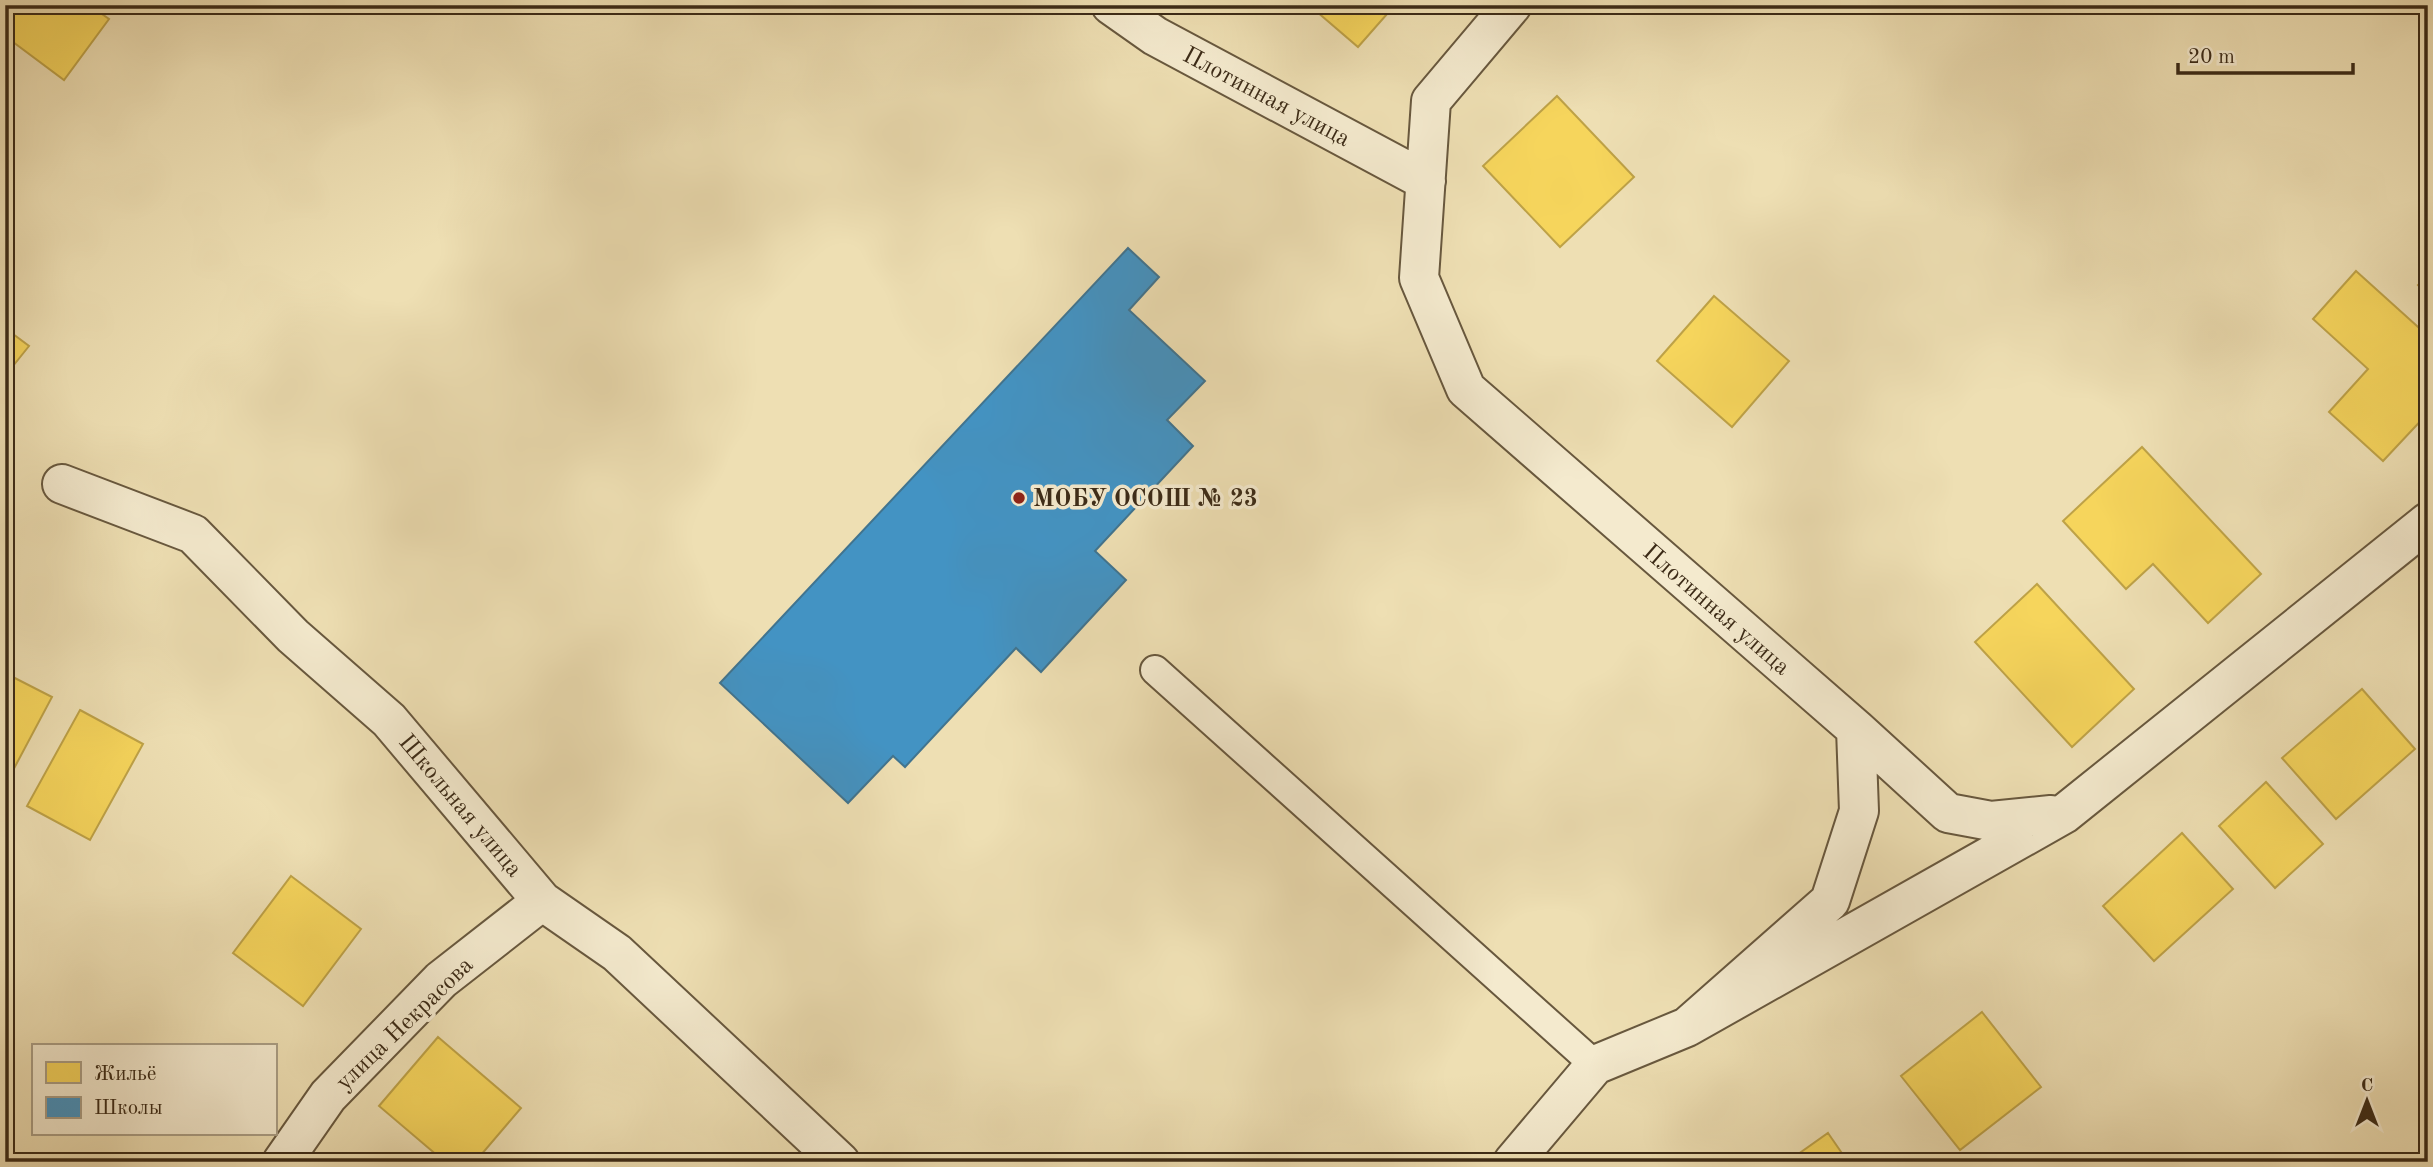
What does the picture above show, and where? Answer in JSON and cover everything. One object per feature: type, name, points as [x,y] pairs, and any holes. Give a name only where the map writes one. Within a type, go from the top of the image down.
[{"type":"street","name":"Плотинная улица","points":[[1111,5],[1155,36],[1426,181]]},
{"type":"street","name":"Плотинная улица","points":[[1512,5],[1431,101],[1419,278],[1466,389],[1856,729],[1948,813],[1991,821],[2064,814]]},
{"type":"street","name":"Школьная улица","points":[[62,484],[194,534],[293,636],[389,720],[542,901],[617,953],[840,1162]]},
{"type":"street","points":[[1513,1162],[1595,1065],[1687,1027],[2064,814],[2428,522]]},
{"type":"street","points":[[1687,1027],[1829,901],[1859,811],[1856,729]]},
{"type":"street","name":"улица Некрасова","points":[[282,1162],[328,1096],[441,981],[542,901]]},
{"type":"lane","points":[[1155,670],[1595,1065]]},
{"type":"building: Жильё","points":[[5,5],[89,5],[109,19],[64,80],[5,36]]},
{"type":"building: Жильё","points":[[1309,5],[1395,5],[1358,47]]},
{"type":"building: Жильё","points":[[1557,96],[1634,177],[1560,247],[1483,166]]},
{"type":"building: Жильё","points":[[2356,271],[2428,336],[2428,413],[2383,461],[2329,412],[2368,369],[2313,319]]},
{"type":"building: Жильё","points":[[2428,276],[2428,296],[2418,285]]},
{"type":"building: Жильё","points":[[1714,296],[1789,361],[1732,427],[1657,361]]},
{"type":"building: Жильё","points":[[5,328],[29,346],[5,376]]},
{"type":"building: Жильё","points":[[2142,447],[2261,574],[2208,623],[2153,564],[2126,589],[2063,521]]},
{"type":"building: Жильё","points":[[2037,584],[2134,689],[2072,747],[1975,642]]},
{"type":"building: Жильё","points":[[5,673],[52,697],[10,776],[5,773]]},
{"type":"building: Жильё","points":[[2362,689],[2415,749],[2336,819],[2282,758]]},
{"type":"building: Жильё","points":[[80,710],[143,744],[90,840],[27,806]]},
{"type":"building: Жильё","points":[[2266,782],[2323,844],[2275,888],[2219,826]]},
{"type":"building: Жильё","points":[[2182,833],[2233,889],[2154,961],[2103,906]]},
{"type":"building: Жильё","points":[[291,876],[361,929],[303,1006],[233,953]]},
{"type":"building: Жильё","points":[[1982,1012],[2041,1087],[1960,1150],[1901,1076]]},
{"type":"building: Жильё","points":[[438,1037],[521,1108],[475,1162],[445,1162],[379,1106]]},
{"type":"building: Жильё","points":[[1828,1133],[1848,1162],[1787,1162]]},
{"type":"building: Школы","name":"МОБУ ОСОШ № 23","points":[[1128,248],[1159,277],[1129,310],[1205,381],[1167,420],[1193,446],[1095,551],[1126,580],[1041,672],[1016,648],[905,767],[893,756],[848,803],[720,683]]},
{"type":"place","name":"МОБУ ОСОШ № 23","points":[[1019,498]]}]
